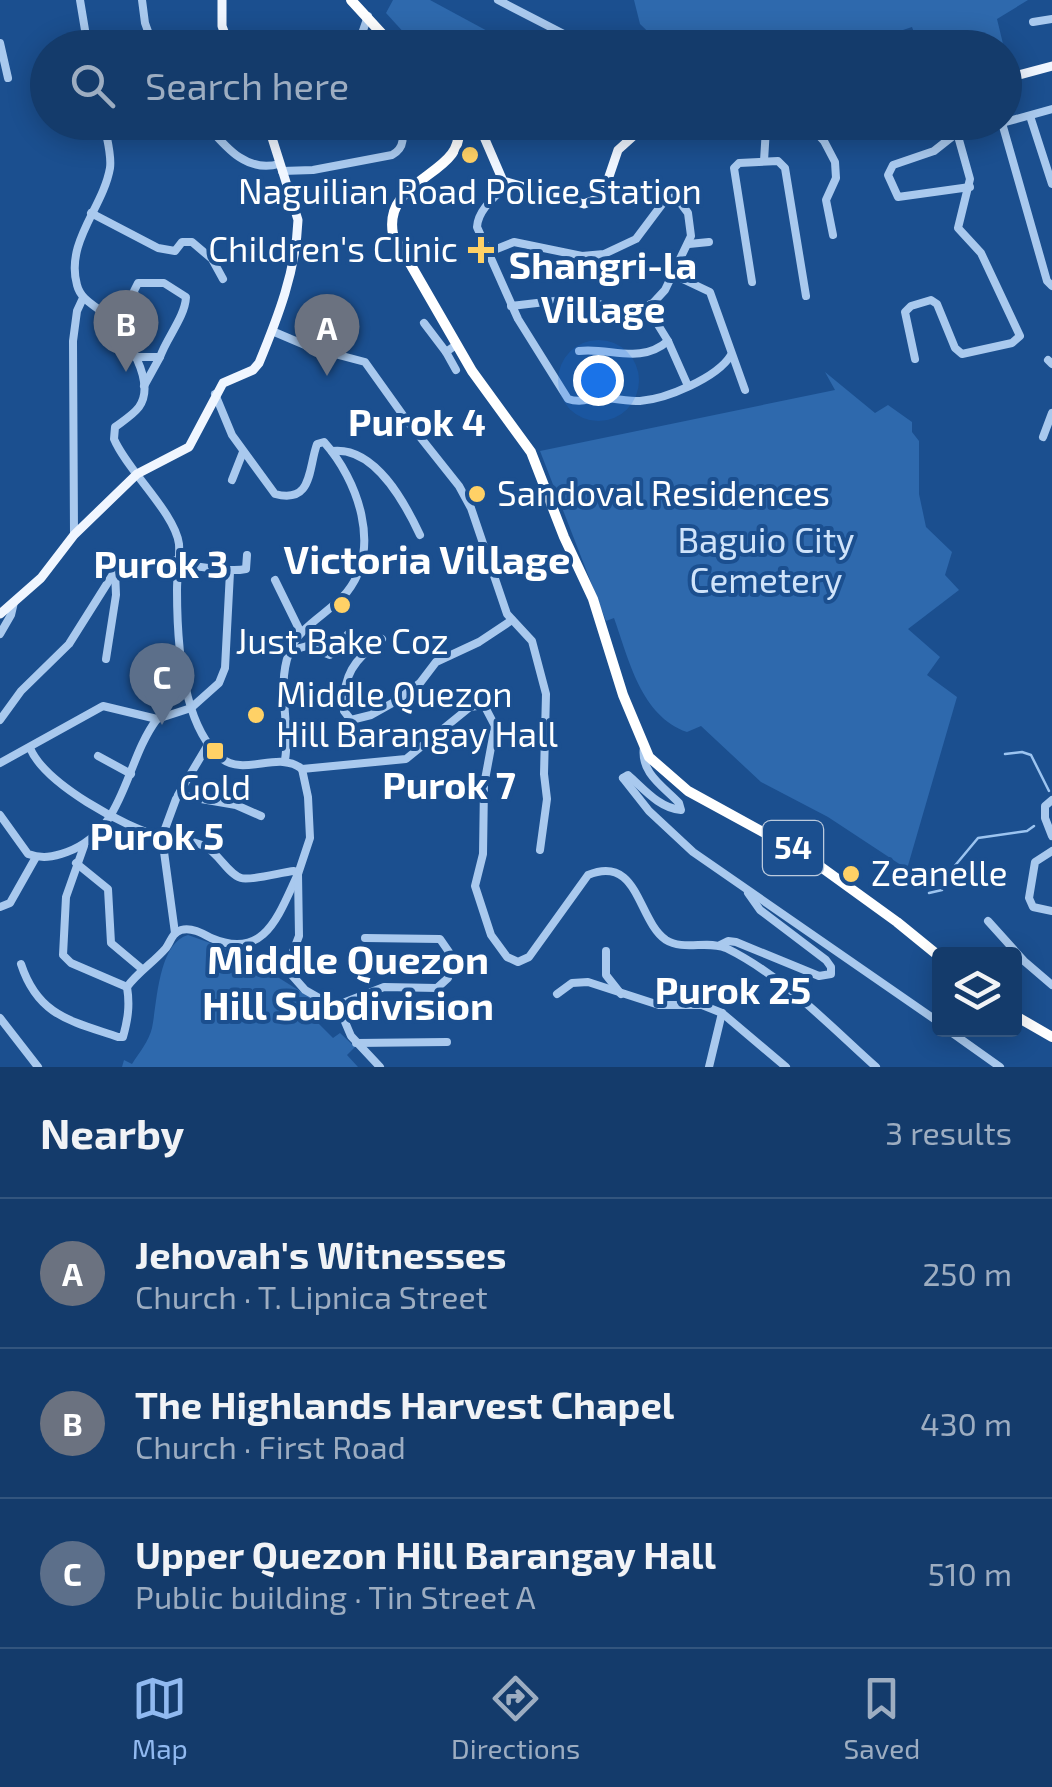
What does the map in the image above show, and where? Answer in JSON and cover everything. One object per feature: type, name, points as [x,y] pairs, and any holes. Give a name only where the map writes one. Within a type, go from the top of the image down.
[{"type":"highway","points":[[351,0],[380,30]]},
{"type":"highway","name":"54","points":[[459,140],[452,155],[400,197],[391,217],[395,239],[451,348],[532,452],[593,599],[644,747],[656,765],[688,791],[792,847],[932,950]]},
{"type":"highway","points":[[1022,1020],[1052,1036]]},
{"type":"main road","points":[[222,0],[223,30]]},
{"type":"main road","points":[[1022,74],[1052,66]]},
{"type":"main road","points":[[0,614],[41,578],[74,535],[138,474],[188,447],[214,394],[228,378],[253,370],[291,276],[297,234],[298,220],[272,140]]},
{"type":"main road","points":[[484,140],[498,174],[509,184],[584,204],[598,201],[618,150],[629,140]]},
{"type":"street","points":[[80,0],[85,30]]},
{"type":"street","points":[[142,0],[148,30]]},
{"type":"street","points":[[498,0],[556,30]]},
{"type":"street","points":[[364,30],[368,16]]},
{"type":"street","points":[[1033,22],[1052,18]]},
{"type":"street","points":[[0,43],[8,78]]},
{"type":"street","points":[[1022,118],[1052,109]]},
{"type":"street","points":[[1030,116],[1052,184]]},
{"type":"street","points":[[106,140],[110,166],[81,238],[76,282],[83,298],[113,322],[135,357],[144,386]]},
{"type":"street","points":[[223,140],[248,164],[313,170],[392,155],[398,152],[403,140]]},
{"type":"street","points":[[764,161],[765,140]]},
{"type":"street","points":[[823,140],[835,162],[836,178],[826,200],[833,236]]},
{"type":"street","points":[[944,140],[934,151],[893,165],[888,176],[898,197],[970,188]]},
{"type":"street","points":[[914,359],[906,312],[911,306],[931,300],[938,304],[955,348],[962,354],[1012,343],[1020,336],[980,254],[958,228],[970,188],[960,140]]},
{"type":"street","points":[[1007,140],[1047,281],[1052,286]]},
{"type":"street","points":[[752,282],[734,168],[739,163],[778,160],[784,165],[806,296]]},
{"type":"street","points":[[509,184],[477,220],[477,227],[511,306],[568,399],[577,402],[665,397],[723,365],[730,355]]},
{"type":"street","points":[[488,252],[514,242],[582,256],[604,254],[636,239],[662,202],[676,197],[684,204],[691,226],[689,244],[665,290],[647,307],[616,309],[580,298],[511,306]]},
{"type":"street","points":[[91,213],[158,248],[175,251],[182,242],[192,242],[212,259],[224,280]]},
{"type":"street","points":[[689,244],[708,242]]},
{"type":"street","points":[[672,274],[710,292],[744,390]]},
{"type":"street","points":[[150,309],[136,301],[134,291],[138,283],[164,283],[186,297],[186,307],[144,386],[142,403],[113,433],[117,446],[176,534],[182,668],[191,708],[209,743],[227,762],[286,760],[302,770],[406,758],[470,706],[484,705],[496,726],[484,785],[483,854],[475,886],[491,935],[506,957],[518,962],[529,957],[582,880],[607,870],[628,881],[657,931],[672,944],[720,946],[770,974],[876,1067]]},
{"type":"street","points":[[74,535],[72,342],[83,298]]},
{"type":"street","points":[[647,307],[668,340],[688,386]]},
{"type":"street","points":[[424,323],[451,348],[456,370]]},
{"type":"street","points":[[272,331],[312,348],[366,362],[465,496],[492,578],[512,620],[532,640],[546,694],[547,799],[540,850]]},
{"type":"street","points":[[579,350],[633,355],[668,340]]},
{"type":"street","points":[[135,357],[160,356]]},
{"type":"street","points":[[214,394],[232,435],[275,494],[290,497],[306,484],[316,444],[324,442],[361,509],[364,541],[359,573],[347,592],[301,633],[290,651],[282,683],[288,724],[286,760]]},
{"type":"street","points":[[1044,437],[1052,414]]},
{"type":"street","points":[[332,451],[356,454],[382,475],[420,535]]},
{"type":"street","points":[[232,480],[243,452]]},
{"type":"street","points":[[0,720],[16,696],[70,644],[115,571],[133,564],[178,562],[218,566],[230,572],[246,569],[248,554]]},
{"type":"street","points":[[106,659],[115,602],[115,571]]},
{"type":"street","points":[[0,763],[103,706],[157,719],[191,708],[219,682],[225,668],[230,572]]},
{"type":"street","points":[[274,580],[301,633]]},
{"type":"street","points":[[0,634],[14,602]]},
{"type":"street","points":[[382,639],[356,660],[347,676],[344,711],[351,720],[371,716],[396,701],[420,683],[436,662],[479,642],[512,620]]},
{"type":"street","points":[[290,651],[307,646],[330,655],[348,634]]},
{"type":"street","points":[[127,987],[71,964],[63,954],[66,897],[85,844],[113,815],[146,735],[157,719]]},
{"type":"street","points":[[174,933],[162,837],[177,797],[209,743]]},
{"type":"street","points":[[644,747],[642,756],[647,770],[679,803],[681,810],[648,795],[628,775],[624,782],[676,837],[932,1018]]},
{"type":"street","points":[[30,748],[52,778],[113,815],[162,837],[184,839],[210,849],[242,878],[294,871],[298,874]]},
{"type":"street","points":[[98,756],[132,774]]},
{"type":"street","points":[[127,987],[160,954],[174,933],[186,929],[237,947],[252,944],[272,923],[298,874],[310,838],[302,770]]},
{"type":"street","points":[[177,797],[236,805],[261,816]]},
{"type":"street","points":[[1052,800],[1044,812],[1052,836]]},
{"type":"street","points":[[0,815],[28,854],[36,857],[60,855],[85,844]]},
{"type":"street","points":[[1052,851],[1035,862],[1029,898],[1034,907],[1052,911]]},
{"type":"street","points":[[0,908],[10,903],[36,857]]},
{"type":"street","points":[[76,864],[108,888],[111,943],[142,969]]},
{"type":"street","points":[[298,874],[299,936],[289,962],[290,973],[305,990],[335,1006],[356,1042],[380,1067]]},
{"type":"street","points":[[720,946],[736,942],[819,976],[832,974],[826,960],[760,910],[746,890]]},
{"type":"street","points":[[988,921],[1015,952],[1052,984]]},
{"type":"street","points":[[335,1006],[384,987],[437,988],[448,978],[449,952],[440,939],[365,938]]},
{"type":"street","points":[[606,951],[606,975],[621,994]]},
{"type":"street","points":[[22,964],[32,993],[46,1006],[118,1037],[122,1037],[130,1003],[127,987]]},
{"type":"street","points":[[557,994],[579,982],[658,1005],[693,1002],[722,1013],[786,1067]]},
{"type":"street","points":[[709,1067],[722,1013]]},
{"type":"street","points":[[0,1018],[38,1067]]},
{"type":"street","points":[[958,1037],[1000,1067]]},
{"type":"street","points":[[356,1042],[447,1042]]},
{"type":"green space","points":[[393,0],[430,0],[486,30],[402,30],[386,13]]},
{"type":"green space","points":[[634,0],[1028,0],[997,19],[1000,30],[646,30],[640,24]]},
{"type":"green space","name":"Baguio City Cemetery","points":[[825,372],[875,413],[888,405],[912,422],[912,432],[919,441],[919,494],[926,527],[952,552],[945,575],[959,590],[908,629],[940,657],[927,675],[957,697],[907,869],[828,817],[761,782],[701,726],[687,732],[658,713],[639,685],[614,618],[606,621],[540,451],[835,390]]},
{"type":"green space","points":[[188,935],[241,954],[311,998],[303,1008],[333,1038],[340,1033],[355,1047],[347,1055],[358,1067],[122,1067],[124,1060],[132,1064],[149,1038],[165,962],[178,940]]},
{"type":"waterway","points":[[1005,754],[1031,755],[1049,791]]},
{"type":"waterway","points":[[929,893],[942,890],[948,874],[978,838],[1027,831],[1034,826]]},
{"type":"place","name":"Naguilian Road Police Station","points":[[470,155]]},
{"type":"place","name":"Children's Clinic","points":[[481,250]]},
{"type":"place","name":"The Highlands Harvest Chapel","points":[[126,372]]},
{"type":"place","name":"Jehovah's Witnesses","points":[[327,376]]},
{"type":"place","name":"Sandoval Residences","points":[[477,494]]},
{"type":"place","name":"Just Bake Coz","points":[[342,605]]},
{"type":"place","name":"Middle Quezon Hill Barangay Hall","points":[[256,715]]},
{"type":"place","name":"Upper Quezon Hill Barangay Hall","points":[[162,725]]},
{"type":"place","name":"Gold","points":[[215,751]]},
{"type":"place","name":"Zeanelle","points":[[851,874]]},
{"type":"district","name":"Shangri-la Village","points":[[603,288]]},
{"type":"district","name":"Purok 4","points":[[417,423]]},
{"type":"district","name":"Victoria Village","points":[[427,560]]},
{"type":"district","name":"Purok 3","points":[[161,565]]},
{"type":"district","name":"Purok 7","points":[[449,786]]},
{"type":"district","name":"Purok 5","points":[[157,837]]},
{"type":"district","name":"Middle Quezon Hill Subdivision","points":[[348,983]]},
{"type":"district","name":"Purok 25","points":[[733,991]]}]
